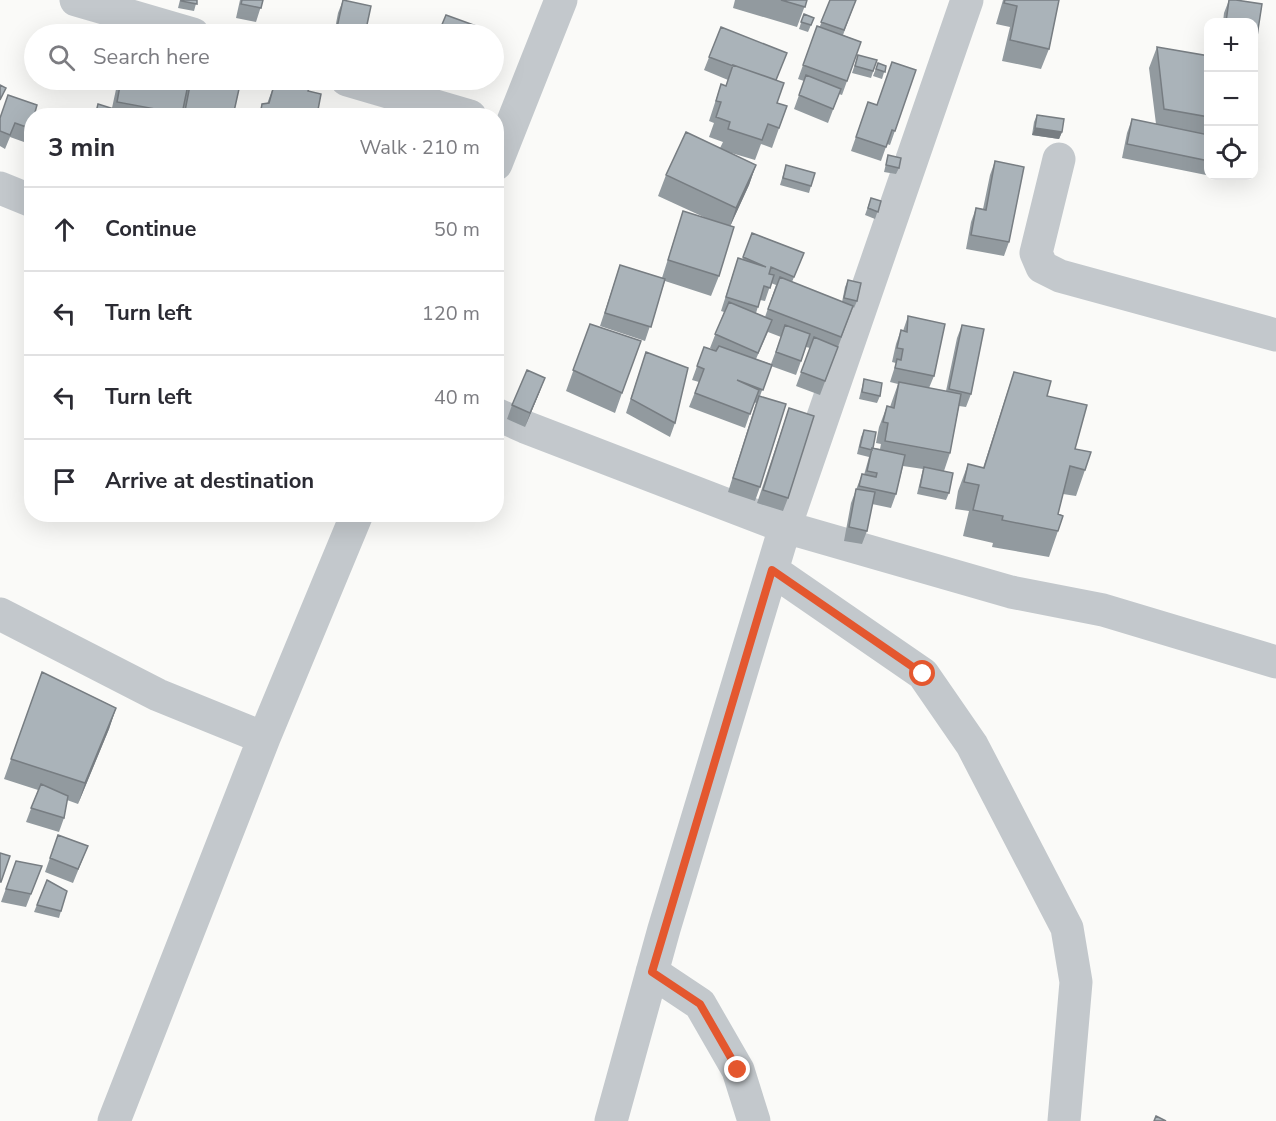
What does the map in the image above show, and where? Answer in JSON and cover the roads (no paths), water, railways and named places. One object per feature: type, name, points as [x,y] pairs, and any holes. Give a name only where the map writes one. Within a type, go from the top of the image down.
[{"type":"street","points":[[76,0],[159,24]]},
{"type":"street","points":[[504,126],[561,0]]},
{"type":"street","points":[[611,1121],[652,972],[785,527],[967,0]]},
{"type":"street","points":[[381,90],[443,108]]},
{"type":"street","points":[[1059,159],[1036,254],[1042,267],[1060,276],[1276,335]]},
{"type":"street","points":[[0,188],[24,198]]},
{"type":"street","points":[[504,418],[785,527],[1011,592],[1103,610],[1249,652],[1276,662]]},
{"type":"street","points":[[114,1121],[264,738],[354,522]]},
{"type":"street","points":[[772,570],[923,674],[972,744],[1067,928],[1076,982],[1064,1121]]},
{"type":"street","points":[[0,614],[158,695],[264,738]]},
{"type":"street","points":[[652,972],[700,1004],[738,1070],[754,1121]]}]
